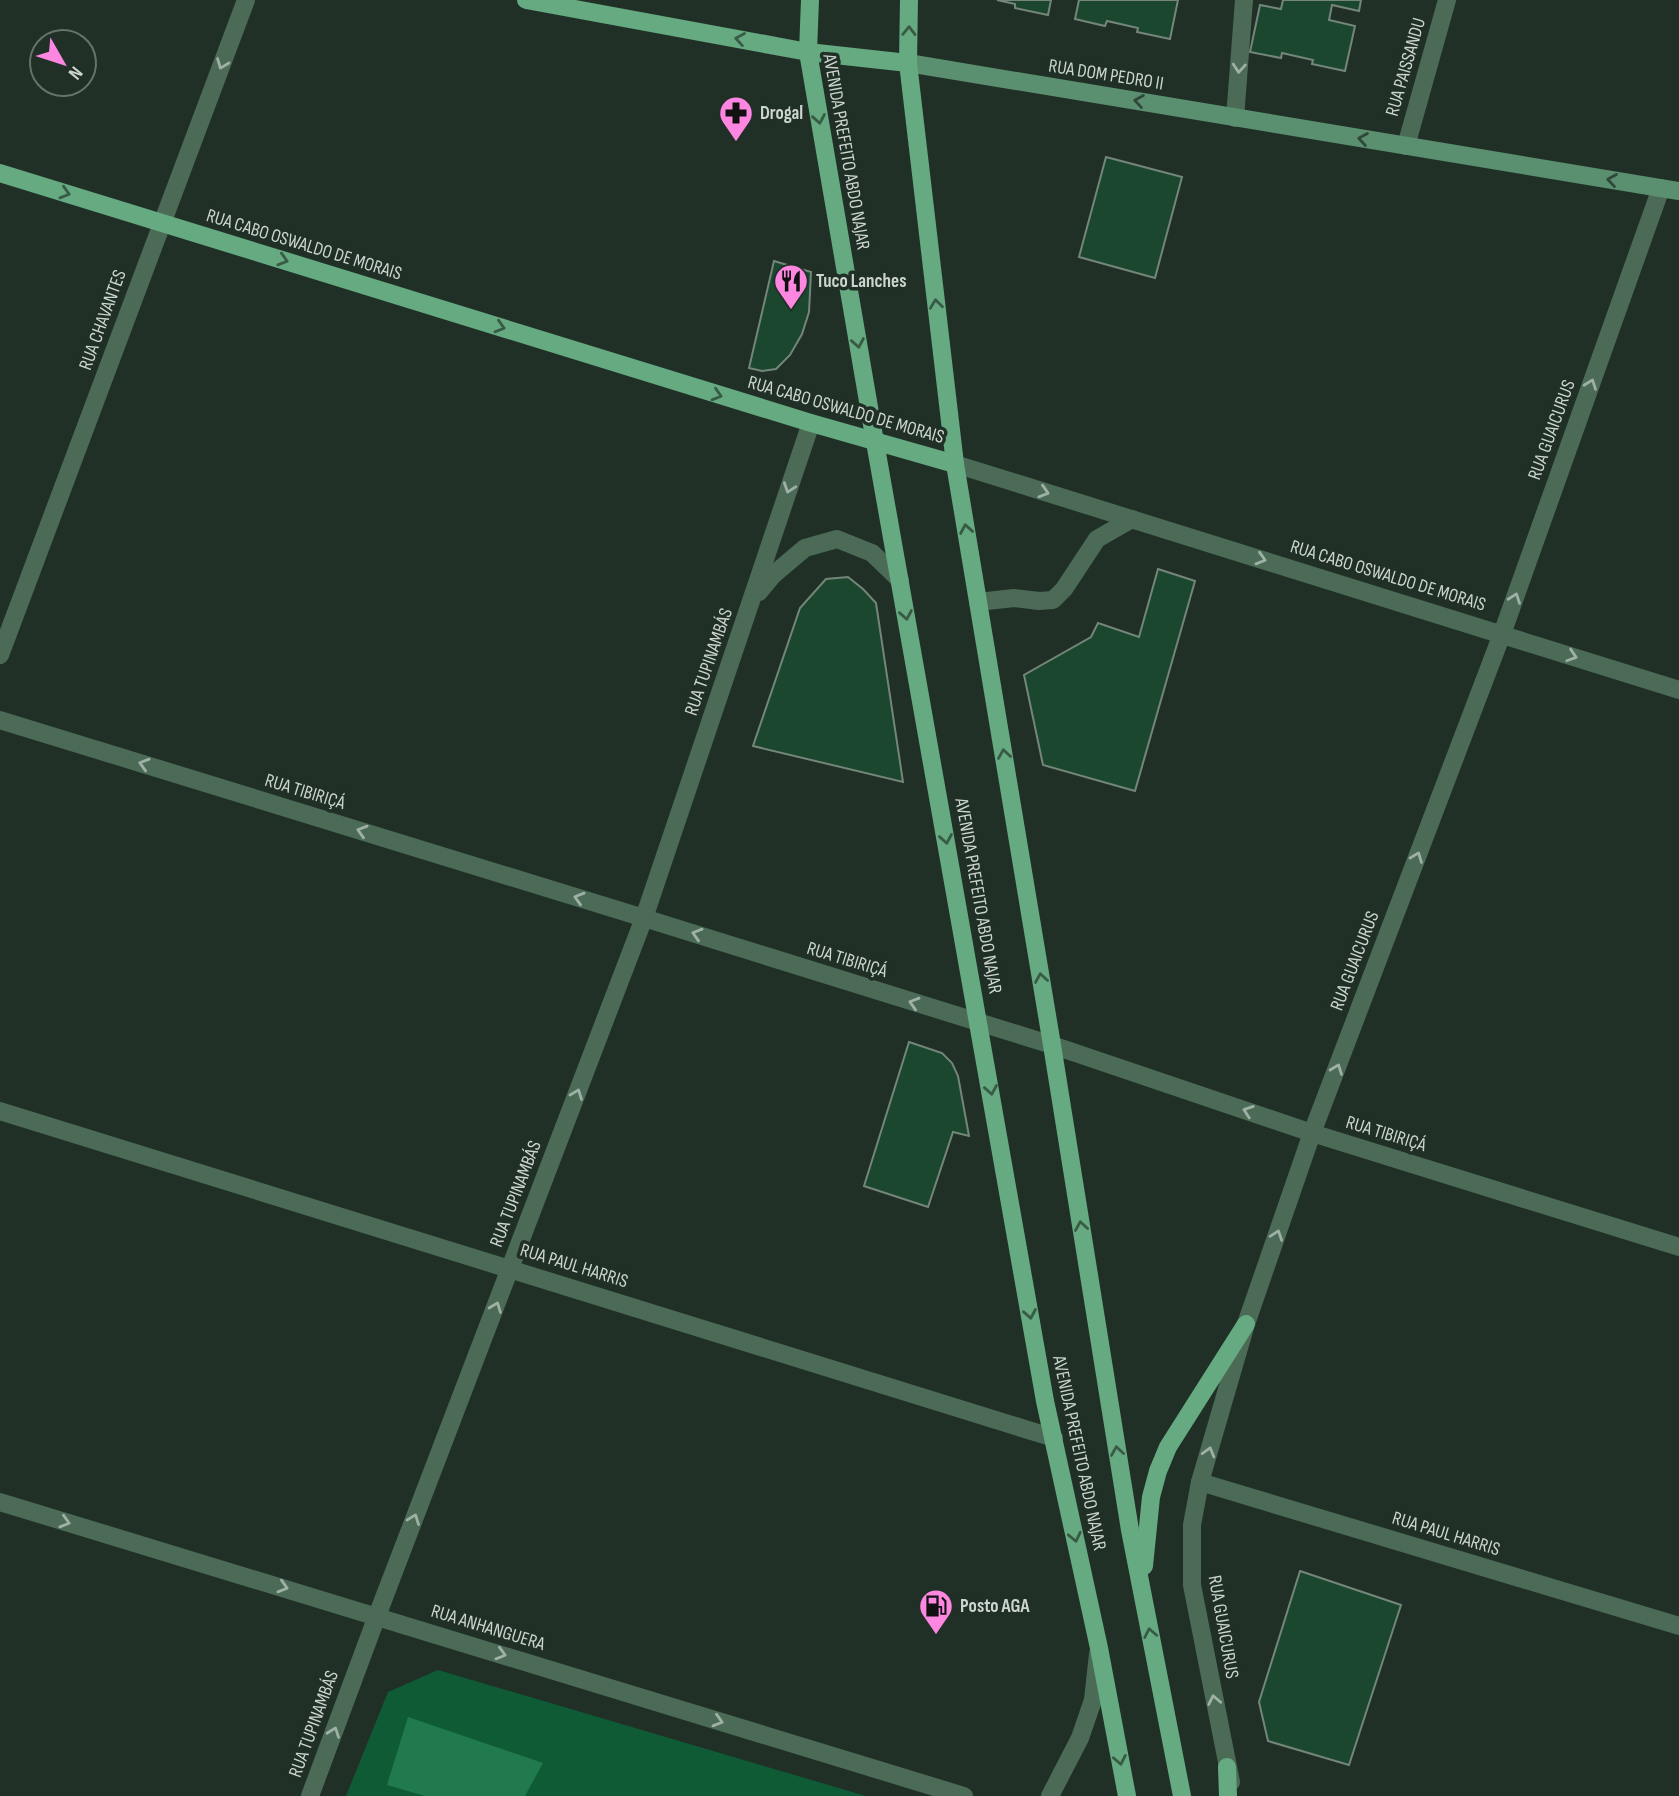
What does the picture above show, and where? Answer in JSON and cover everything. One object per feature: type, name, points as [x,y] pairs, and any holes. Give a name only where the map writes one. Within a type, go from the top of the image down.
[{"type":"main road","name":"RUA DOM PEDRO II","points":[[526,0],[808,52],[908,63],[1670,190]]},
{"type":"main road","name":"AVENIDA PREFEITO ABDO NAJAR","points":[[810,0],[808,52],[875,442],[1043,1388],[1099,1647],[1127,1796]]},
{"type":"main road","name":"AVENIDA PREFEITO ABDO NAJAR","points":[[909,0],[908,63],[955,464],[1130,1530],[1182,1796]]},
{"type":"main road","name":"RUA CABO OSWALDO DE MORAIS","points":[[0,173],[811,423],[955,464]]},
{"type":"main road","points":[[1142,1590],[1151,1497],[1158,1471],[1168,1447],[1246,1324]]},
{"type":"main road","points":[[1227,1766],[1231,1796]]},
{"type":"street","name":"RUA CHAVANTES","points":[[0,655],[246,0]]},
{"type":"street","points":[[1235,118],[1244,0]]},
{"type":"street","name":"RUA PAISSANDU","points":[[1406,146],[1447,0]]},
{"type":"street","name":"RUA GUAICURUS","points":[[1227,1766],[1192,1585],[1192,1525],[1200,1482],[1246,1324],[1312,1133],[1670,190]]},
{"type":"street","name":"RUA TUPINAMBÁS","points":[[310,1796],[644,918],[811,423]]},
{"type":"street","name":"RUA CABO OSWALDO DE MORAIS","points":[[955,464],[1679,690]]},
{"type":"street","points":[[978,602],[1014,598],[1053,600],[1064,589],[1097,539],[1132,519]]},
{"type":"street","name":"RUA TUPINAMBÁS","points":[[751,603],[773,575],[804,548],[837,539],[872,553],[900,580]]},
{"type":"street","name":"RUA TIBIRIÇÁ","points":[[0,720],[1052,1045],[1312,1133],[1679,1247]]},
{"type":"street","name":"RUA PAUL HARRIS","points":[[0,1111],[1054,1438]]},
{"type":"street","name":"RUA PAUL HARRIS","points":[[1200,1482],[1679,1626]]},
{"type":"street","name":"RUA ANHANGUERA","points":[[0,1502],[964,1796]]},
{"type":"street","points":[[1051,1796],[1080,1738],[1093,1700],[1099,1647]]},
{"type":"street","points":[[1227,1766],[1240,1796]]},
{"type":"shaded area","points":[[438,1670],[866,1796],[346,1796],[388,1692]]},
{"type":"shaded area","points":[[408,1717],[543,1763],[525,1796],[425,1796],[387,1785]]},
{"type":"building","points":[[997,0],[1051,0],[1048,15],[1015,8],[1015,4]]},
{"type":"building","points":[[1079,0],[1178,0],[1170,39],[1137,32],[1138,28],[1107,21],[1105,26],[1075,19]]},
{"type":"building","points":[[1283,0],[1361,0],[1359,11],[1332,5],[1329,20],[1355,26],[1345,71],[1312,64],[1313,60],[1282,53],[1281,58],[1250,52],[1260,5],[1281,9]]},
{"type":"building","points":[[1106,157],[1182,177],[1155,278],[1079,257]]},
{"type":"building","points":[[774,261],[811,272],[809,312],[802,334],[790,355],[776,369],[762,371],[749,368]]},
{"type":"building","points":[[1158,569],[1195,581],[1135,791],[1043,765],[1024,675],[1091,637],[1098,623],[1139,637]]},
{"type":"building","points":[[848,577],[876,603],[903,782],[753,746],[800,608],[826,579]]},
{"type":"building","points":[[909,1042],[942,1053],[952,1063],[958,1076],[969,1136],[953,1132],[928,1207],[864,1186]]},
{"type":"building","points":[[1300,1571],[1401,1605],[1349,1765],[1268,1741],[1259,1702]]},
{"type":"place","name":"Drogal","points":[[736,143]]},
{"type":"place","name":"Tuco Lanches","points":[[791,311]]},
{"type":"place","name":"Posto AGA","points":[[936,1636]]}]
